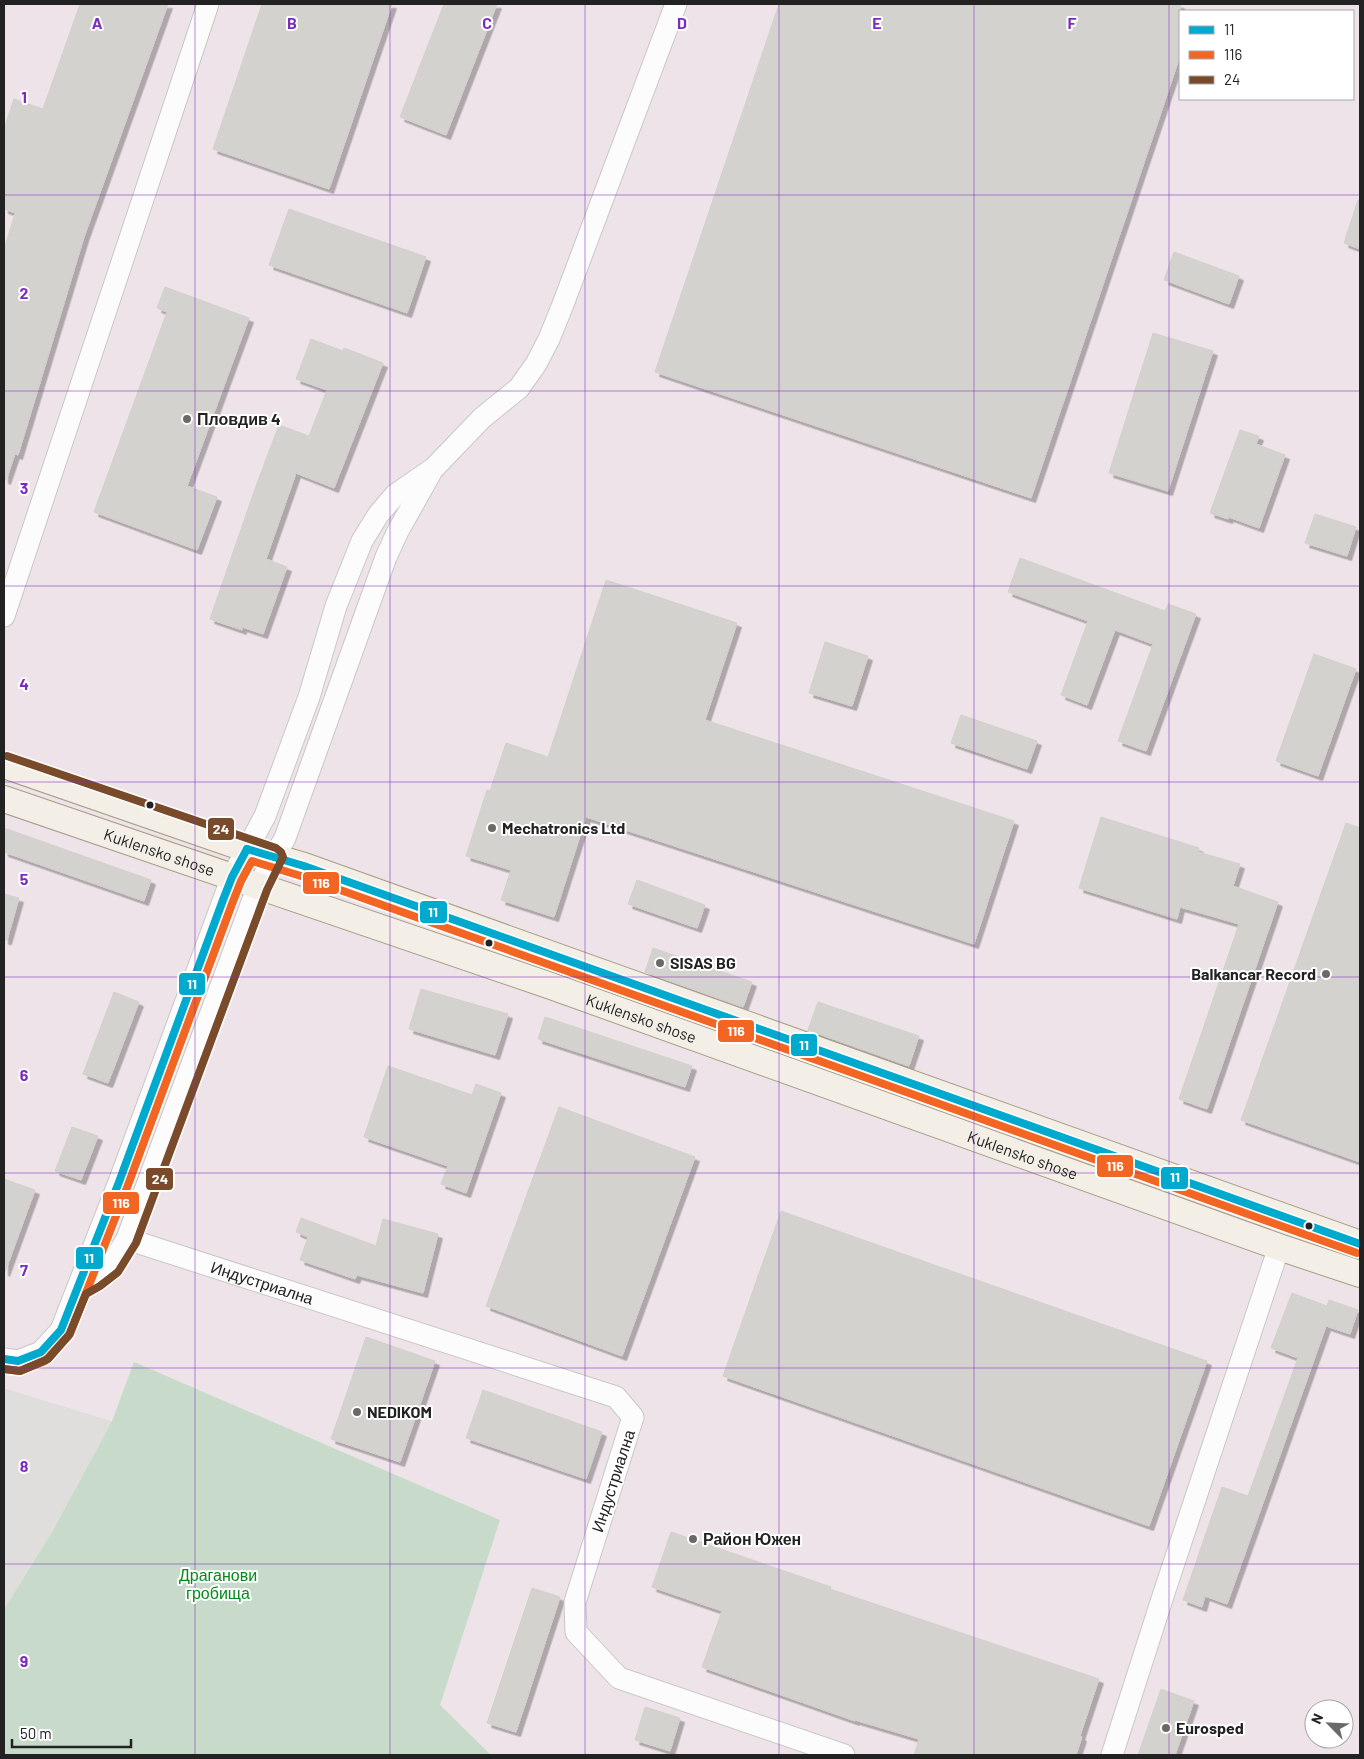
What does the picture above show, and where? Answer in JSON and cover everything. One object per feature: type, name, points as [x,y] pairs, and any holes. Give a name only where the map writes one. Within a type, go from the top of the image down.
[{"type":"main road","name":"Kuklensko shose","points":[[4,765],[304,866],[794,1043],[1360,1244]]},
{"type":"main road","name":"Kuklensko shose","points":[[4,799],[551,986],[1279,1247],[1360,1274]]},
{"type":"street","points":[[4,616],[208,4]]},
{"type":"street","points":[[4,1359],[18,1361],[41,1352],[62,1330],[232,877],[265,816],[309,697],[336,606],[362,541],[378,515],[395,495],[434,468],[482,418],[519,388],[536,364],[549,339],[676,4]]},
{"type":"street","points":[[78,1287],[111,1265],[127,1239],[258,886],[285,838],[386,557],[398,531],[434,468]]},
{"type":"street","name":"Индустриална","points":[[127,1239],[616,1397],[634,1417],[575,1602],[576,1632],[619,1678],[844,1755]]},
{"type":"street","points":[[1112,1755],[1279,1247]]},
{"type":"shaded area","points":[[4,4],[1360,4],[1360,1755],[491,1755],[439,1705],[500,1520],[134,1363],[112,1421],[4,1388]]},
{"type":"shaded area","points":[[4,1388],[112,1421],[52,1532],[4,1609]]},
{"type":"green space","name":"Драганови гробища","points":[[134,1362],[500,1520],[440,1705],[491,1755],[4,1755],[4,1609],[52,1532],[112,1421]]},
{"type":"building","points":[[80,4],[168,4],[84,237],[18,455],[15,454],[6,480],[4,479],[4,250],[15,213],[4,209],[4,129],[14,99],[43,109]]},
{"type":"building","points":[[262,4],[392,4],[329,189],[213,149]]},
{"type":"building","points":[[444,4],[497,4],[446,135],[400,117]]},
{"type":"building","points":[[779,4],[1180,4],[1179,59],[1031,498],[655,372]]},
{"type":"building","points":[[1358,200],[1360,201],[1360,249],[1344,243]]},
{"type":"building","points":[[289,209],[426,257],[407,313],[269,265]]},
{"type":"building","points":[[1174,252],[1239,276],[1229,304],[1164,280]]},
{"type":"building","points":[[165,287],[249,318],[187,486],[217,497],[197,550],[94,512],[167,312],[157,308]]},
{"type":"building","points":[[1153,333],[1213,351],[1168,491],[1109,473]]},
{"type":"building","points":[[311,339],[343,351],[344,348],[383,363],[334,488],[296,473],[266,559],[287,567],[263,634],[242,627],[242,630],[210,619],[279,425],[309,436],[327,390],[296,379]]},
{"type":"building","points":[[1240,430],[1259,436],[1256,444],[1285,455],[1259,528],[1229,517],[1228,519],[1210,513]]},
{"type":"building","points":[[1315,514],[1356,527],[1347,556],[1305,543]]},
{"type":"building","points":[[1020,558],[1165,611],[1168,604],[1196,614],[1146,751],[1118,741],[1153,644],[1115,630],[1087,705],[1061,695],[1088,621],[1008,592]]},
{"type":"building","points":[[606,580],[737,623],[705,720],[1014,821],[974,944],[586,817],[554,917],[501,900],[511,870],[466,856],[487,790],[490,791],[506,743],[548,757]]},
{"type":"building","points":[[825,642],[868,656],[852,706],[809,693]]},
{"type":"building","points":[[1314,654],[1356,669],[1318,776],[1276,761]]},
{"type":"building","points":[[961,715],[1037,741],[1027,769],[951,743]]},
{"type":"building","points":[[1101,817],[1199,848],[1198,852],[1240,864],[1233,886],[1278,902],[1207,1109],[1179,1099],[1239,924],[1180,907],[1177,919],[1079,888]]},
{"type":"building","name":"Balkancar Record","points":[[1346,823],[1360,828],[1360,1162],[1241,1120]]},
{"type":"building","points":[[4,828],[151,880],[144,901],[4,852]]},
{"type":"building","points":[[637,880],[705,905],[697,928],[628,904]]},
{"type":"building","points":[[4,894],[19,898],[7,940],[4,940]]},
{"type":"building","points":[[653,948],[752,982],[743,1007],[645,972]]},
{"type":"building","points":[[421,989],[508,1014],[495,1055],[409,1029]]},
{"type":"building","points":[[114,992],[139,1002],[108,1083],[83,1074]]},
{"type":"building","points":[[818,1002],[919,1036],[909,1066],[808,1030]]},
{"type":"building","points":[[545,1017],[692,1066],[685,1087],[538,1039]]},
{"type":"building","points":[[388,1066],[472,1095],[476,1084],[501,1093],[466,1193],[441,1184],[448,1166],[364,1137]]},
{"type":"building","points":[[559,1107],[695,1157],[622,1356],[486,1306]]},
{"type":"building","points":[[72,1127],[98,1136],[81,1180],[55,1171]]},
{"type":"building","points":[[4,1179],[35,1190],[5,1272],[4,1271]]},
{"type":"building","points":[[781,1211],[1207,1361],[1149,1526],[723,1376]]},
{"type":"building","points":[[301,1218],[376,1246],[383,1219],[438,1234],[423,1293],[357,1275],[355,1279],[300,1260],[308,1237],[296,1232]]},
{"type":"building","points":[[1292,1293],[1327,1306],[1329,1300],[1358,1310],[1350,1334],[1326,1326],[1227,1604],[1205,1596],[1202,1607],[1183,1600],[1222,1487],[1248,1496],[1298,1358],[1271,1348]]},
{"type":"building","points":[[366,1337],[435,1361],[400,1462],[331,1439]]},
{"type":"building","points":[[483,1390],[602,1432],[586,1479],[466,1438]]},
{"type":"building","points":[[671,1532],[831,1587],[830,1589],[1099,1679],[1080,1736],[1082,1737],[1076,1755],[914,1755],[919,1739],[855,1721],[702,1667],[722,1611],[652,1587]]},
{"type":"building","points":[[532,1588],[560,1597],[516,1732],[487,1723]]},
{"type":"building","name":"Eurosped","points":[[1161,1689],[1194,1701],[1175,1755],[1138,1755]]},
{"type":"building","points":[[645,1707],[680,1718],[670,1751],[635,1740]]},
{"type":"transit line","name":"24","points":[[4,1369],[20,1371],[48,1359],[69,1335],[86,1294],[118,1272],[136,1243],[267,890],[283,857],[276,848],[7,756]]},
{"type":"transit line","name":"11","points":[[247,849],[304,866],[1360,1244]]},
{"type":"transit line","name":"11","points":[[4,1359],[18,1361],[41,1352],[61,1330],[119,1182],[223,900],[232,877],[247,849]]},
{"type":"transit line","name":"116","points":[[4,1369],[20,1371],[45,1361],[70,1334],[128,1185],[232,904],[241,881],[252,861],[301,876],[1357,1253]]},
{"type":"place","name":"Пловдив 4","points":[[187,419]]},
{"type":"place","name":"Mechatronics Ltd","points":[[492,828]]},
{"type":"place","name":"SISAS BG","points":[[660,963]]},
{"type":"place","name":"Balkancar Record","points":[[1326,974]]},
{"type":"place","name":"NEDIKOM","points":[[357,1412]]},
{"type":"place","name":"Район Южен","points":[[693,1539]]},
{"type":"place","name":"Eurosped","points":[[1166,1728]]}]
